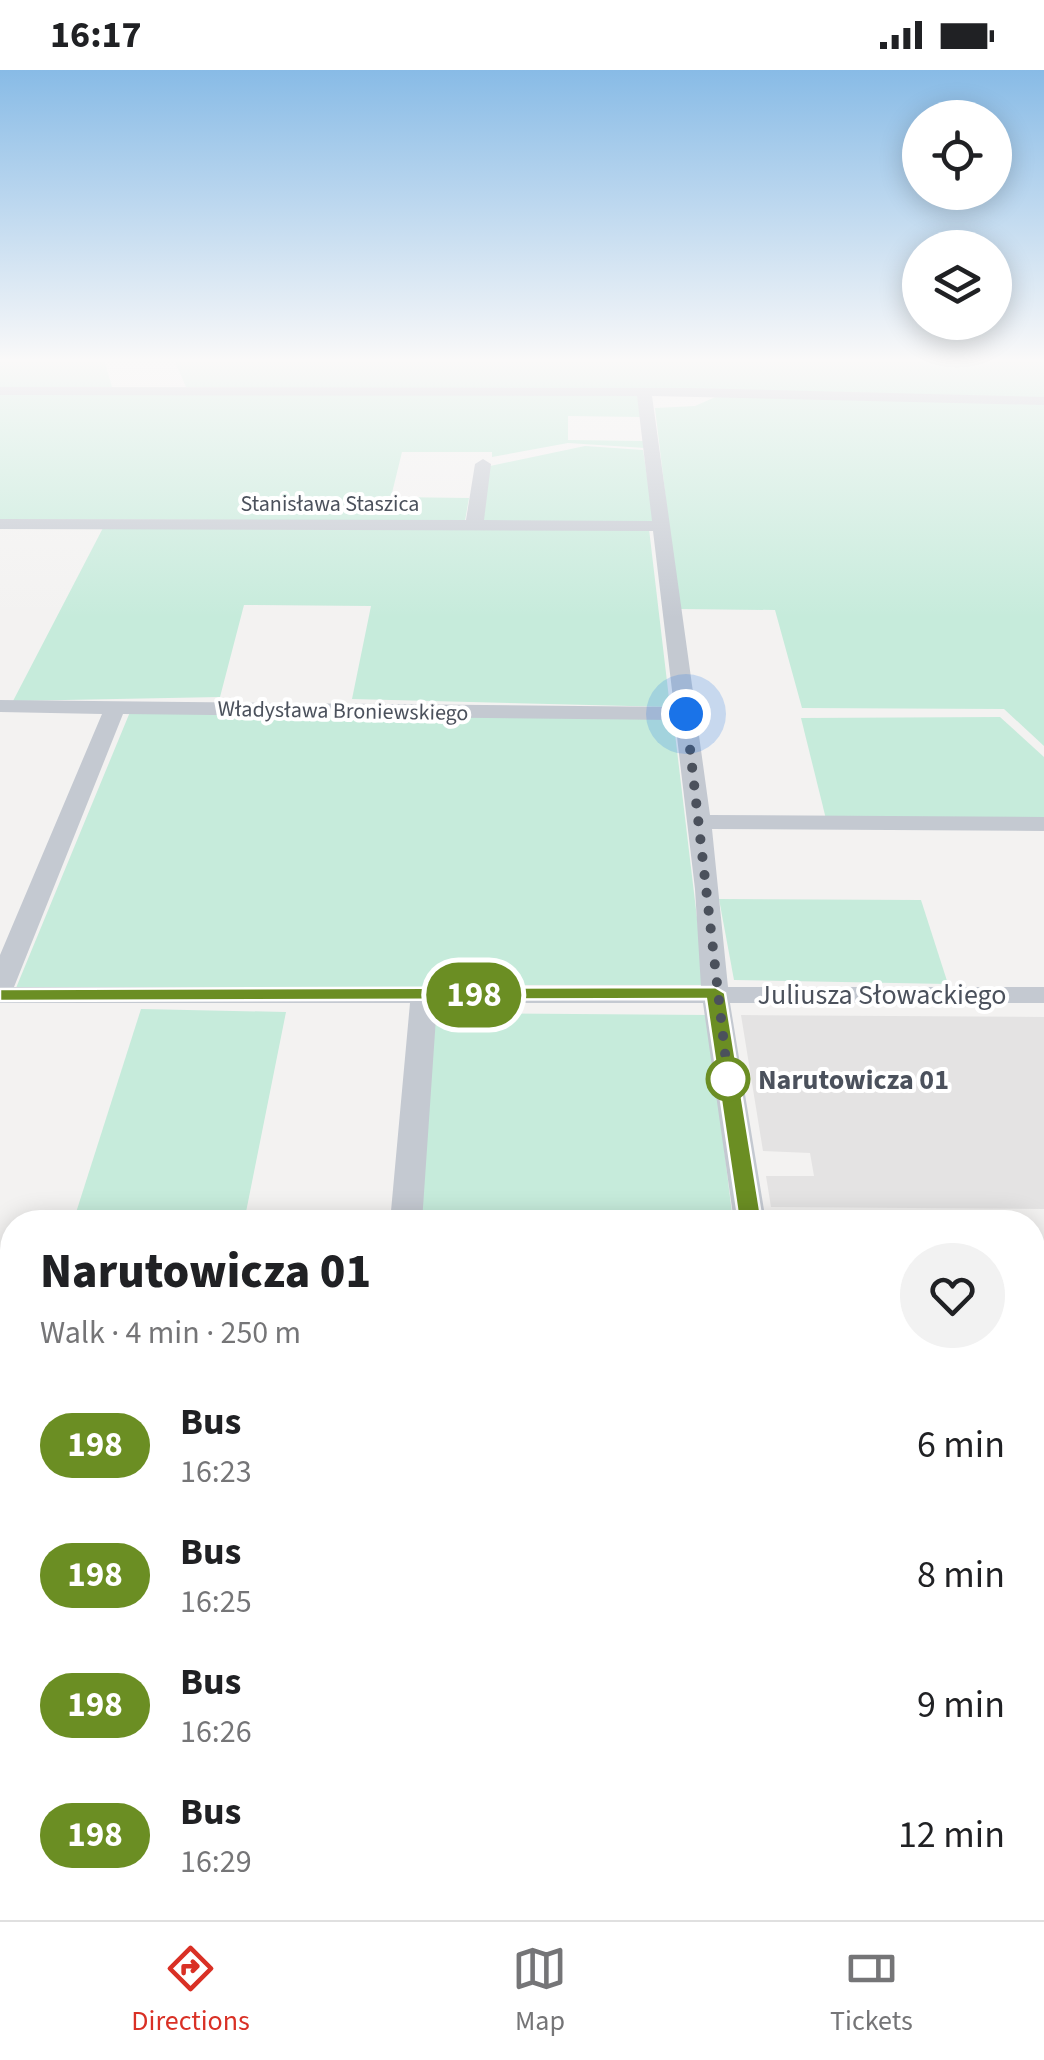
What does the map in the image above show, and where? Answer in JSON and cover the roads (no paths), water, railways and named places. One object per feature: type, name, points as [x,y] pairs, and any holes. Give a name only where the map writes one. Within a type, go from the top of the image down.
[{"type":"street","points":[[650,445],[699,822],[715,993],[748,1210]]},
{"type":"street","points":[[474,526],[483,464]]},
{"type":"street","name":"Stanisława Staszica","points":[[0,524],[660,526]]},
{"type":"street","name":"Władysława Broniewskiego","points":[[0,706],[686,714]]},
{"type":"street","points":[[0,992],[115,707]]},
{"type":"street","points":[[699,822],[1044,824]]},
{"type":"street","name":"Juliusza Słowackiego","points":[[0,992],[1044,995]]},
{"type":"street","points":[[407,1210],[424,996]]},
{"type":"place","name":"Narutowicza 01","points":[[728,1079]]}]
